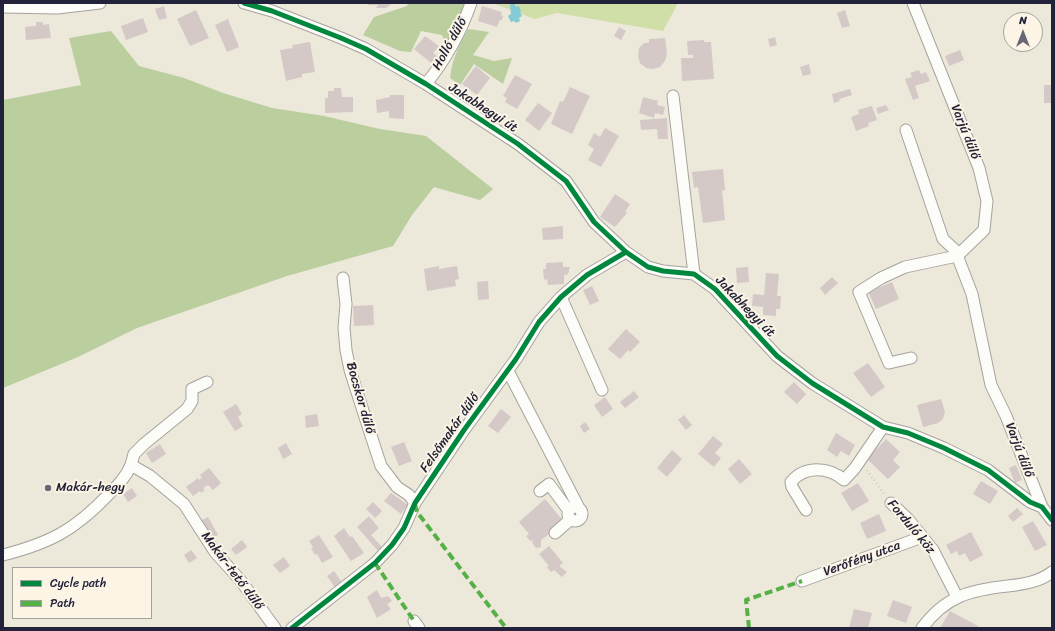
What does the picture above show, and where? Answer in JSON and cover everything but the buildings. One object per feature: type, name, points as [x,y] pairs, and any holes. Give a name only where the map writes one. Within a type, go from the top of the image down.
[{"type":"street","points":[[3,7],[57,8],[100,3]]},
{"type":"street","name":"Jakabhegyi út","points":[[244,3],[272,11],[366,49],[426,84],[518,144],[566,181],[594,222],[626,252],[648,267],[663,271],[694,274],[715,289],[777,356],[812,383],[883,427],[908,433],[964,457],[988,470],[1030,502],[1042,507],[1052,520]]},
{"type":"street","name":"Holló dűlő","points":[[426,84],[437,70],[462,30],[472,3]]},
{"type":"street","name":"Varjú dűlő","points":[[913,3],[979,168],[987,202],[984,230],[957,256]]},
{"type":"street","points":[[673,96],[694,274]]},
{"type":"street","name":"Varjú dűlő","points":[[906,130],[943,239],[955,250],[972,294],[991,385],[1006,416],[1042,507]]},
{"type":"street","name":"Felsőmakár dűlő","points":[[292,628],[375,563],[392,545],[404,528],[415,503],[464,430],[508,371],[539,322],[561,297],[587,275],[626,252]]},
{"type":"street","points":[[911,358],[889,364],[859,292],[881,278],[905,267],[957,256]]},
{"type":"street","name":"Bocskor dűlő","points":[[344,278],[346,350],[350,370],[364,417],[382,466],[397,487],[412,498],[415,503]]},
{"type":"street","points":[[561,297],[602,390]]},
{"type":"street","points":[[508,371],[573,513]]},
{"type":"street","points":[[3,555],[32,548],[60,536],[78,523],[126,476],[134,454],[187,408],[192,401],[192,389],[207,382]]},
{"type":"street","points":[[806,510],[792,487],[791,482],[795,478],[812,469],[827,471],[838,475],[844,480],[858,464],[883,427]]},
{"type":"street","name":"Makár-tető dűlő","points":[[131,465],[150,476],[184,504],[215,552],[241,581],[275,628]]},
{"type":"street","points":[[540,491],[549,484],[573,513]]},
{"type":"street","name":"Forduló köz","points":[[891,503],[932,550],[957,597]]},
{"type":"street","points":[[555,533],[573,513]]},
{"type":"street","name":"Verőfény utca","points":[[802,581],[922,537]]},
{"type":"street","points":[[922,628],[935,612],[957,597],[986,588],[1033,583],[1052,572]]},
{"type":"green space","points":[[408,3],[467,3],[448,48],[442,35],[421,31],[411,52],[400,51],[363,35],[374,17],[407,6]]},
{"type":"green space","points":[[492,3],[678,3],[663,31],[557,13],[535,19]]},
{"type":"green space","points":[[468,29],[489,32],[473,55],[494,61],[512,58],[503,84],[474,64],[460,85],[450,78],[456,53]]},
{"type":"green space","points":[[111,31],[139,66],[184,78],[223,93],[272,108],[324,116],[380,129],[426,136],[493,189],[480,200],[434,187],[412,215],[393,246],[287,276],[137,328],[78,357],[3,388],[3,100],[81,85],[69,38]]},
{"type":"water","points":[[514,3],[516,7],[519,6],[522,16],[519,18],[520,21],[516,23],[514,21],[511,22],[508,16],[511,14],[510,4]]},
{"type":"marked path","points":[[415,504],[417,512],[506,628]]},
{"type":"marked path","points":[[375,563],[414,621]]},
{"type":"marked path","points":[[749,628],[746,600],[802,581]]},
{"type":"cycle path","points":[[244,3],[272,11],[366,49],[426,84],[518,144],[566,181],[594,222],[626,252],[648,267],[663,271],[694,274],[715,289],[777,356],[812,383],[883,427],[908,433],[944,448],[988,470],[1030,502],[1042,507],[1052,520]]},
{"type":"cycle path","points":[[292,628],[375,563],[392,545],[404,528],[415,503],[464,430],[516,359],[539,322],[561,297],[587,275],[626,252]]},
{"type":"place","name":"Makár-hegy","points":[[48,488]]}]
